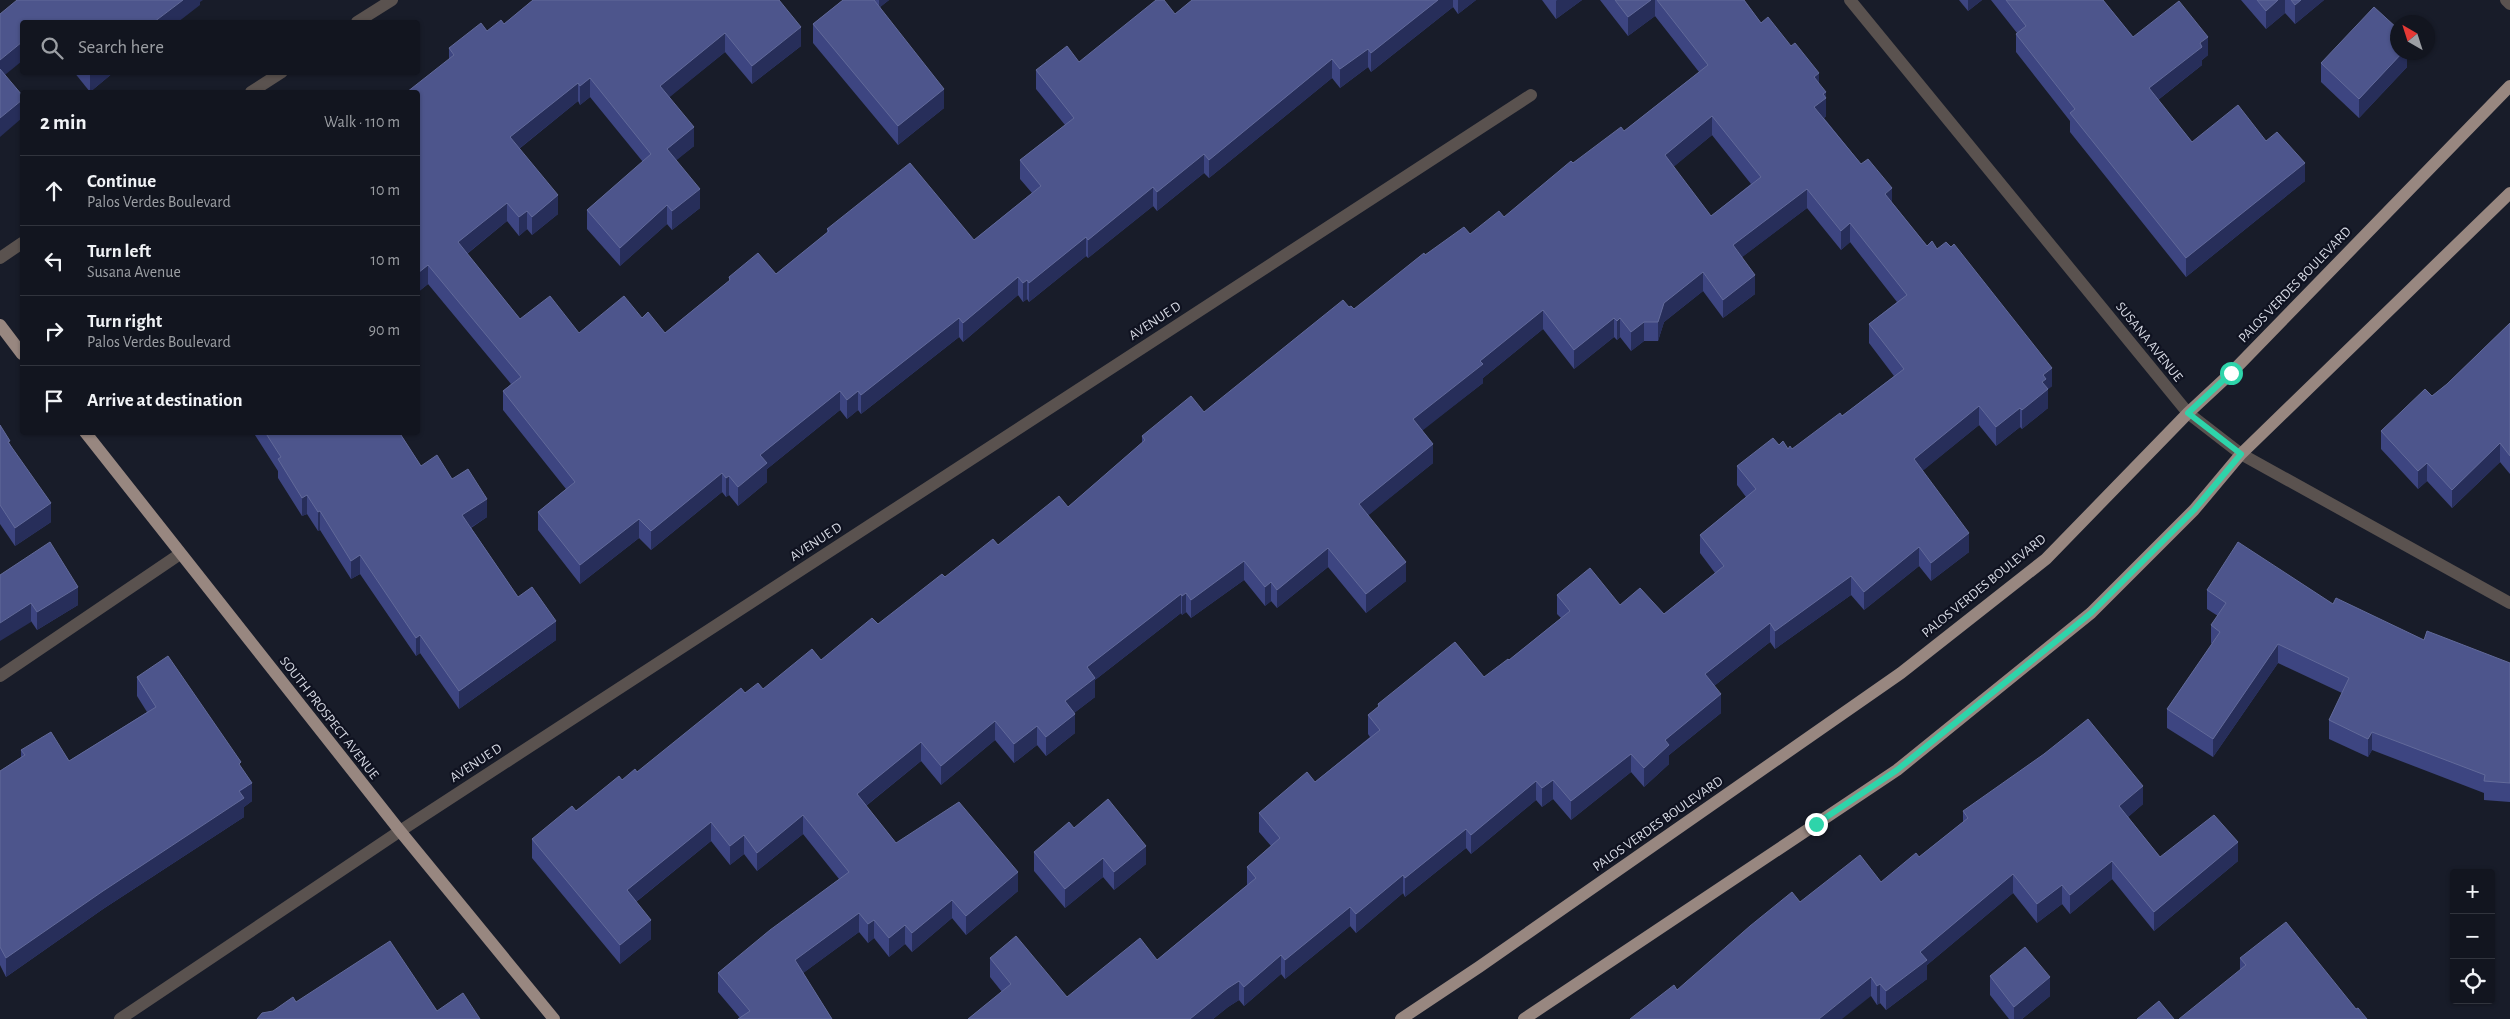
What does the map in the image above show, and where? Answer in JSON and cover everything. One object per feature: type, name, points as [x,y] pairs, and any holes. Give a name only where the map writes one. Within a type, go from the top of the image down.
[{"type":"main road","name":"PALOS VERDES BOULEVARD","points":[[1401,1019],[1479,968],[1901,673],[2046,559],[2188,413],[2231,373],[2510,86]]},
{"type":"main road","points":[[1524,1019],[1897,770],[2091,613],[2194,510],[2241,454],[2510,193]]},
{"type":"main road","points":[[0,325],[20,351]]},
{"type":"main road","name":"SOUTH PROSPECT AVENUE","points":[[86,435],[400,831],[554,1019]]},
{"type":"street","points":[[361,20],[392,0]]},
{"type":"street","name":"SUSANA AVENUE","points":[[1850,0],[2188,413],[2241,454],[2510,603]]},
{"type":"street","points":[[2506,0],[2510,4]]},
{"type":"street","points":[[254,90],[277,75]]},
{"type":"street","name":"AVENUE D","points":[[120,1019],[400,831],[1531,95]]},
{"type":"street","points":[[0,258],[20,244]]},
{"type":"street","points":[[0,676],[180,554]]},
{"type":"building","points":[[17,0],[183,0],[157,20],[20,20],[20,44],[0,60],[0,14]]},
{"type":"building","points":[[533,0],[779,0],[801,27],[752,66],[725,33],[660,86],[694,127],[667,149],[700,189],[672,211],[667,205],[620,248],[587,210],[651,154],[590,78],[580,86],[578,83],[510,137],[558,195],[532,217],[527,211],[519,217],[507,203],[458,242],[520,319],[550,296],[579,333],[624,296],[642,318],[648,312],[665,333],[730,280],[729,277],[758,253],[776,274],[829,231],[827,229],[910,163],[974,240],[1041,186],[1020,160],[1074,118],[1036,70],[1067,46],[1079,62],[1156,0],[1164,0],[1175,14],[1192,0],[1438,0],[1371,53],[1368,49],[1340,69],[1332,59],[1209,160],[1204,154],[1157,192],[1153,187],[1088,240],[1086,237],[1029,283],[1027,280],[1023,283],[1018,277],[963,323],[959,318],[861,395],[858,391],[847,400],[840,391],[760,455],[767,463],[738,487],[729,476],[726,478],[722,473],[651,531],[639,519],[580,565],[538,512],[575,482],[503,391],[521,377],[428,265],[420,271],[420,90],[410,90],[454,55],[449,48],[481,23],[487,31],[501,20],[504,24]]},
{"type":"building","points":[[843,0],[874,0],[944,89],[898,126],[813,24]]},
{"type":"building","points":[[1615,0],[1651,0],[1628,17]]},
{"type":"building","points":[[1657,0],[1744,0],[1761,23],[1768,17],[1791,46],[1795,43],[1819,73],[1814,77],[1826,92],[1823,94],[1826,98],[1814,107],[1861,164],[1868,159],[1892,188],[1885,194],[1927,246],[1932,241],[1937,249],[1946,242],[1951,247],[1954,244],[2052,368],[2043,375],[2046,379],[2042,382],[2048,389],[2022,410],[2020,408],[1996,427],[1979,406],[1914,459],[1969,533],[1931,563],[1919,547],[1864,592],[1851,576],[1775,631],[1770,623],[1705,674],[1721,694],[1665,740],[1669,745],[1644,768],[1631,754],[1571,801],[1553,780],[1542,788],[1536,781],[1471,835],[1466,829],[1405,878],[1403,875],[1356,914],[1350,907],[1285,960],[1281,955],[1244,987],[1239,981],[1190,1019],[968,1019],[1011,984],[990,958],[1016,936],[1067,997],[1140,938],[1157,960],[1256,878],[1247,867],[1280,838],[1259,813],[1307,772],[1315,782],[1380,730],[1368,715],[1379,706],[1378,704],[1455,642],[1484,677],[1509,660],[1570,611],[1557,595],[1590,568],[1620,605],[1640,588],[1664,614],[1724,566],[1700,535],[1756,489],[1737,466],[1773,438],[1779,445],[1783,441],[1788,449],[1790,446],[1792,449],[1840,413],[1842,416],[1904,369],[1869,324],[1907,295],[1850,223],[1841,231],[1807,189],[1733,245],[1755,275],[1723,300],[1703,272],[1664,303],[1658,322],[1644,322],[1631,332],[1620,318],[1617,321],[1614,318],[1574,350],[1543,310],[1480,361],[1483,364],[1413,419],[1433,444],[1359,504],[1406,562],[1366,594],[1328,548],[1277,590],[1271,582],[1265,587],[1244,561],[1191,600],[1186,593],[1182,596],[1181,594],[1087,667],[1095,678],[1065,701],[1075,714],[1046,737],[1037,726],[1014,744],[995,721],[941,766],[921,742],[857,794],[896,843],[959,802],[1018,872],[966,916],[952,900],[912,933],[905,925],[889,938],[874,920],[868,924],[859,913],[795,960],[832,1019],[738,1019],[750,1011],[718,973],[770,930],[849,872],[803,815],[757,853],[744,835],[730,846],[711,822],[627,890],[651,920],[620,945],[532,839],[572,806],[576,811],[619,776],[622,780],[635,769],[637,772],[741,688],[745,693],[758,683],[763,689],[812,649],[821,660],[872,618],[878,624],[942,574],[945,577],[993,539],[998,545],[1059,496],[1068,507],[1145,440],[1142,436],[1191,396],[1204,412],[1343,300],[1349,307],[1351,306],[1354,309],[1424,253],[1425,255],[1464,227],[1470,234],[1499,211],[1504,217],[1571,161],[1573,163],[1621,127],[1624,131],[1708,65]],"holes":[[[1712,116],[1761,177],[1711,216],[1665,155]]]},
{"type":"building","points":[[2006,0],[2103,0],[2133,37],[2179,1],[2208,37],[2200,43],[2202,47],[2149,88],[2192,142],[2238,105],[2266,141],[2277,132],[2305,163],[2186,258],[2070,113],[2075,109],[2016,34],[2026,26]]},
{"type":"building","points":[[2257,0],[2278,0],[2266,11]]},
{"type":"building","points":[[2291,0],[2301,0],[2295,5]]},
{"type":"building","points":[[2374,7],[2390,22],[2390,60],[2396,60],[2359,99],[2321,63]]},
{"type":"building","points":[[0,69],[20,93],[20,102],[0,118]]},
{"type":"building","points":[[2510,323],[2510,456],[2500,443],[2452,490],[2427,463],[2418,471],[2381,431],[2425,389],[2432,396],[2447,384]]},
{"type":"building","points":[[0,425],[10,441],[8,442],[51,503],[15,528],[0,505]]},
{"type":"building","points":[[267,435],[401,435],[421,466],[437,455],[452,479],[468,469],[487,499],[462,515],[518,597],[532,587],[556,621],[459,691],[420,635],[416,638],[360,555],[351,561],[320,511],[318,512],[307,495],[302,498],[278,459],[281,457]]},
{"type":"building","points":[[50,542],[78,587],[37,612],[31,603],[0,623],[0,575]]},
{"type":"building","points":[[2238,542],[2333,604],[2336,598],[2424,640],[2427,631],[2510,663],[2510,783],[2484,781],[2485,775],[2372,732],[2368,739],[2329,720],[2349,678],[2278,644],[2213,739],[2167,709],[2220,632],[2211,625],[2226,603],[2207,590]]},
{"type":"building","points":[[168,656],[241,762],[239,764],[252,783],[239,791],[244,798],[6,958],[0,947],[0,771],[25,755],[21,750],[51,732],[69,761],[156,707],[137,677]]},
{"type":"building","points":[[2088,719],[2143,786],[2119,806],[2160,857],[2214,815],[2238,842],[2154,912],[2112,861],[2070,895],[2062,885],[2037,904],[2013,874],[1920,952],[1927,960],[1886,991],[1880,984],[1877,986],[1871,977],[1819,1019],[1630,1019],[1674,985],[1677,990],[1792,892],[1800,902],[1860,855],[1881,882],[1916,853],[1919,857],[1968,818],[1963,811],[2044,754]]},
{"type":"building","points":[[1108,799],[1146,846],[1114,872],[1103,858],[1065,889],[1034,852],[1069,822],[1074,828]]},
{"type":"building","points":[[2286,922],[2356,1009],[2358,1008],[2367,1019],[2179,1019],[2246,965],[2240,958]]},
{"type":"building","points":[[390,941],[437,1011],[463,993],[480,1019],[257,1019],[262,1013],[273,1011],[293,997],[296,1002]]},
{"type":"building","points":[[2025,947],[2050,977],[2014,1007],[1990,976]]},
{"type":"building","points":[[2159,1001],[2174,1019],[2137,1019]]},
{"type":"route","points":[[1816,824],[1897,770],[2091,613],[2194,510],[2241,454],[2188,413],[2231,373]]}]
